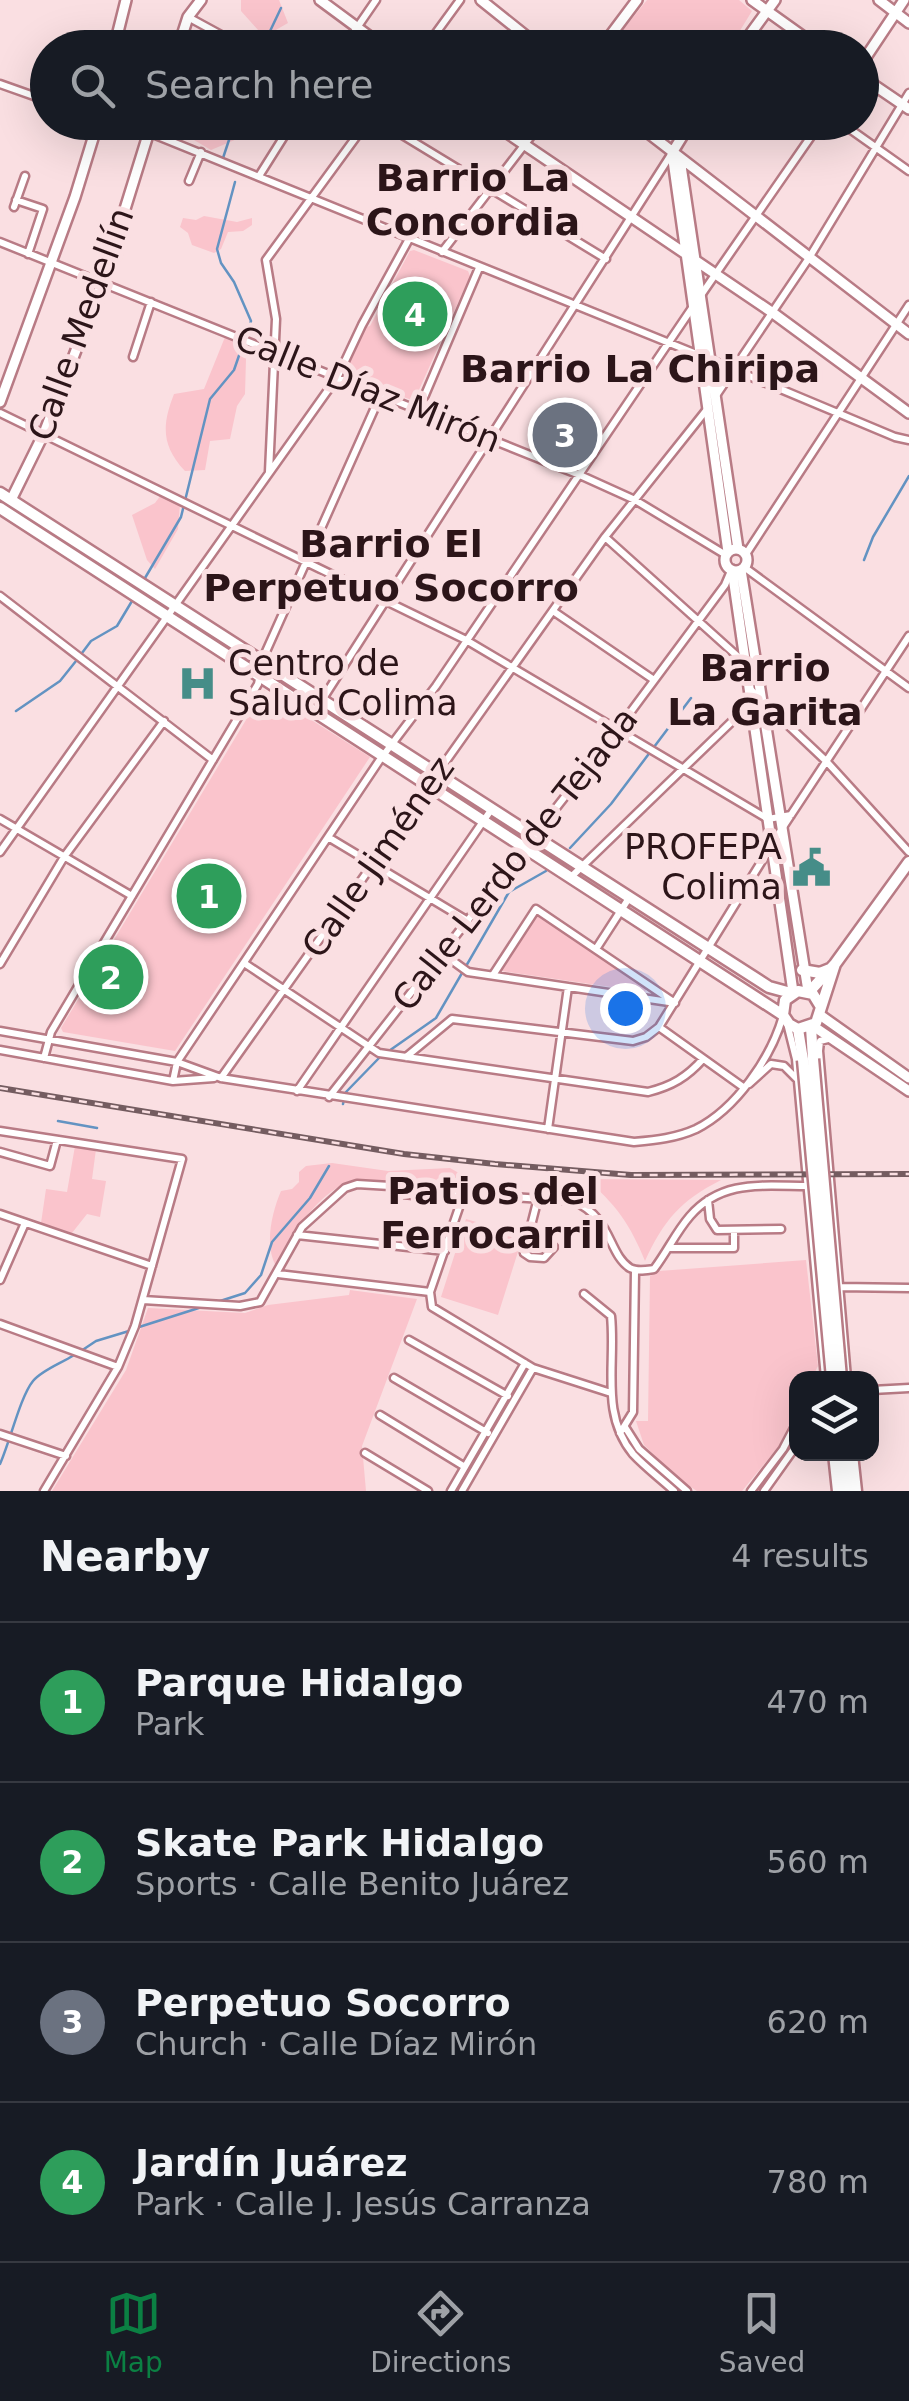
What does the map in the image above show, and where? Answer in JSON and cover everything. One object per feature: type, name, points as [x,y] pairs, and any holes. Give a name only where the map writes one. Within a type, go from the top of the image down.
[{"type":"main road","points":[[0,493],[322,700],[432,780],[488,815],[534,837],[769,987],[792,993],[809,992],[833,967],[909,862]]},
{"type":"main road","points":[[2,513],[315,712],[388,751]]},
{"type":"main road","points":[[488,815],[525,848],[702,960],[798,1028],[808,1060],[843,1371]]},
{"type":"main road","points":[[802,970],[820,973],[833,967]]},
{"type":"main road","points":[[825,1371],[808,1060],[812,1026],[821,1011],[833,967]]},
{"type":"main road","points":[[809,992],[821,1011]]},
{"type":"main road","points":[[785,1018],[783,1004],[792,993]]},
{"type":"main road","points":[[798,1028],[812,1026]]},
{"type":"main road","points":[[837,1461],[839,1491]]},
{"type":"main road","points":[[852,1461],[854,1491]]},
{"type":"street","points":[[118,30],[126,0]]},
{"type":"street","points":[[184,30],[188,17],[202,0]]},
{"type":"street","points":[[320,0],[360,30]]},
{"type":"street","points":[[357,28],[376,0]]},
{"type":"street","points":[[438,30],[460,0]]},
{"type":"street","points":[[481,0],[518,30]]},
{"type":"street","points":[[614,30],[637,0]]},
{"type":"street","points":[[752,0],[794,30]]},
{"type":"street","points":[[753,30],[775,0]]},
{"type":"street","points":[[879,0],[909,23]]},
{"type":"street","points":[[879,38],[904,0]]},
{"type":"street","points":[[188,17],[212,30]]},
{"type":"street","points":[[0,84],[30,95]]},
{"type":"street","points":[[879,88],[906,106]]},
{"type":"street","name":"Calle Jiménez","points":[[220,1078],[605,538],[735,370],[906,106],[909,93]]},
{"type":"street","points":[[0,402],[92,140]]},
{"type":"street","name":"Calle Medellín","points":[[2,513],[44,432],[102,283],[146,140]]},
{"type":"street","points":[[177,140],[479,268],[909,440]]},
{"type":"street","points":[[259,176],[282,140]]},
{"type":"street","points":[[268,474],[276,320],[266,260],[354,140]]},
{"type":"street","points":[[412,140],[606,258]]},
{"type":"street","points":[[516,140],[773,313],[909,412]]},
{"type":"street","points":[[441,252],[528,140]]},
{"type":"street","points":[[656,140],[909,334]]},
{"type":"street","points":[[315,712],[683,140]]},
{"type":"street","points":[[173,1081],[177,1062],[328,836],[808,140]]},
{"type":"street","points":[[866,140],[909,170]]},
{"type":"street","points":[[188,181],[201,152]]},
{"type":"street","points":[[676,156],[705,358],[708,408],[739,569],[774,818],[772,845],[792,993]]},
{"type":"street","points":[[24,176],[15,204],[43,209],[28,254]]},
{"type":"street","points":[[0,852],[338,376],[409,238]]},
{"type":"street","name":"Calle Díaz Mirón","points":[[0,242],[578,475],[734,552]]},
{"type":"street","points":[[419,409],[479,268]]},
{"type":"street","points":[[133,357],[151,302]]},
{"type":"street","points":[[909,305],[838,411],[726,563],[909,688]]},
{"type":"street","points":[[705,358],[715,397],[734,552]]},
{"type":"street","points":[[44,1058],[47,1040],[260,676],[263,661],[381,394]]},
{"type":"street","points":[[0,413],[514,665],[683,769],[774,818],[781,830],[802,970],[809,992]]},
{"type":"street","points":[[605,538],[746,663]]},
{"type":"street","points":[[739,569],[749,688],[756,701],[827,762],[909,852]]},
{"type":"street","name":"Calle Lerdo de Tejada","points":[[329,1097],[739,569]]},
{"type":"street","points":[[0,596],[213,760]]},
{"type":"street","points":[[553,611],[654,680]]},
{"type":"street","points":[[406,1057],[452,1019],[632,1041],[659,1027],[781,830],[909,636]]},
{"type":"street","points":[[571,877],[756,701]]},
{"type":"street","points":[[0,964],[64,857],[164,720]]},
{"type":"street","points":[[298,1091],[488,815]]},
{"type":"street","points":[[774,818],[791,816]]},
{"type":"street","points":[[0,819],[132,896]]},
{"type":"street","points":[[328,836],[468,921]]},
{"type":"street","points":[[596,950],[629,898]]},
{"type":"street","points":[[493,975],[536,909],[675,1002]]},
{"type":"street","points":[[442,953],[466,970],[675,1002]]},
{"type":"street","points":[[244,963],[379,1053],[648,1092],[688,1076],[703,1058]]},
{"type":"street","points":[[548,1130],[568,986]]},
{"type":"street","points":[[821,1011],[909,1078]]},
{"type":"street","points":[[0,1031],[177,1062],[220,1078],[634,1142],[670,1139],[700,1128],[722,1110],[772,1047],[785,1018]]},
{"type":"street","points":[[785,1018],[793,1040],[798,1080],[824,1371]]},
{"type":"street","points":[[812,1026],[909,1090]]},
{"type":"street","points":[[659,1027],[743,1087]]},
{"type":"street","points":[[828,1039],[820,1040],[818,1045],[844,1371]]},
{"type":"street","points":[[772,1047],[777,1064]]},
{"type":"street","points":[[0,1050],[173,1081],[220,1078]]},
{"type":"street","points":[[108,1070],[111,1051]]},
{"type":"street","points":[[743,1087],[766,1067],[777,1064],[798,1080]]},
{"type":"street","points":[[0,1130],[182,1159],[134,1329],[118,1367],[44,1491]]},
{"type":"street","points":[[0,1152],[50,1166],[57,1140]]},
{"type":"street","points":[[805,1157],[816,1165],[828,1157]]},
{"type":"street","points":[[143,1300],[240,1306],[260,1302],[308,1220],[351,1184],[390,1186],[413,1195],[422,1191],[573,1201],[590,1208],[625,1264],[634,1270],[654,1269],[688,1218],[722,1190],[808,1184],[821,1176],[830,1180]]},
{"type":"street","points":[[464,1193],[430,1292],[432,1307],[533,1368],[611,1393]]},
{"type":"street","points":[[538,1198],[524,1253],[544,1258],[554,1247]]},
{"type":"street","points":[[708,1200],[716,1230],[781,1229]]},
{"type":"street","points":[[0,1214],[152,1266]]},
{"type":"street","points":[[0,1280],[26,1223]]},
{"type":"street","points":[[670,1248],[734,1248],[734,1230]]},
{"type":"street","points":[[297,1235],[445,1251]]},
{"type":"street","points":[[623,1430],[633,1412],[634,1270]]},
{"type":"street","points":[[278,1274],[430,1292]]},
{"type":"street","points":[[839,1287],[909,1288]]},
{"type":"street","points":[[584,1294],[611,1316],[614,1423],[687,1491]]},
{"type":"street","points":[[0,1324],[118,1367]]},
{"type":"street","points":[[409,1340],[511,1398]]},
{"type":"street","points":[[511,1398],[525,1363]]},
{"type":"street","points":[[462,1491],[490,1434],[533,1368]]},
{"type":"street","points":[[394,1378],[490,1434]]},
{"type":"street","points":[[879,1390],[909,1388]]},
{"type":"street","points":[[380,1415],[465,1468]]},
{"type":"street","points":[[623,1430],[633,1454],[674,1491]]},
{"type":"street","points":[[451,1491],[490,1434]]},
{"type":"street","points":[[3,1435],[66,1456]]},
{"type":"street","points":[[751,1491],[789,1438]]},
{"type":"street","points":[[783,1450],[789,1453]]},
{"type":"street","points":[[365,1453],[428,1491]]},
{"type":"street","points":[[764,1491],[789,1459]]},
{"type":"shaded area","points":[[241,0],[279,0],[288,23],[276,30],[258,30],[241,11]]},
{"type":"shaded area","points":[[647,0],[739,0],[752,11],[740,30],[623,30]]},
{"type":"shaded area","points":[[194,140],[235,140],[211,150]]},
{"type":"shaded area","points":[[204,216],[237,222],[252,218],[252,225],[243,231],[228,232],[221,249],[214,253],[192,245],[188,233],[180,227],[183,218],[196,220]]},
{"type":"shaded area","points":[[414,250],[468,271],[470,276],[414,401],[342,373],[364,328],[370,326]]},
{"type":"shaded area","points":[[225,337],[250,347],[245,394],[237,406],[230,439],[210,441],[205,470],[185,471],[168,443],[170,405],[174,394],[204,389]]},
{"type":"shaded area","points":[[161,495],[180,504],[178,529],[155,569],[147,560],[132,515],[155,503]]},
{"type":"shaded area","points":[[264,690],[370,757],[175,1051],[63,1032],[61,1028]]},
{"type":"shaded area","points":[[537,914],[647,988],[645,992],[502,971]]},
{"type":"shaded area","points":[[75,1146],[96,1149],[92,1179],[106,1181],[100,1217],[87,1214],[72,1233],[41,1223],[46,1189],[67,1192]]},
{"type":"shaded area","points":[[332,1163],[388,1171],[450,1168],[471,1184],[462,1188],[449,1182],[348,1182],[310,1212],[276,1266],[270,1239],[281,1191],[292,1189],[299,1182],[299,1172],[306,1166]]},
{"type":"shaded area","points":[[585,1179],[721,1180],[675,1213],[645,1261],[621,1216]]},
{"type":"shaded area","points":[[466,1219],[523,1236],[498,1315],[441,1297]]},
{"type":"shaded area","points":[[806,1260],[818,1366],[816,1371],[789,1371],[789,1425],[779,1446],[742,1491],[697,1491],[644,1445],[636,1421],[648,1421],[650,1276],[659,1271]]},
{"type":"shaded area","points":[[350,1290],[417,1299],[362,1446],[366,1491],[52,1491],[126,1370],[148,1308],[245,1313],[268,1305],[349,1295]]},
{"type":"waterway","points":[[271,30],[281,8]]},
{"type":"waterway","points":[[223,158],[229,140]]},
{"type":"waterway","points":[[145,578],[181,517],[210,399],[234,370],[251,321],[217,249],[235,182]]},
{"type":"waterway","points":[[864,560],[909,476]]},
{"type":"waterway","points":[[82,653],[91,641],[117,626],[132,601]]},
{"type":"waterway","points":[[16,711],[60,681],[76,661]]},
{"type":"waterway","points":[[570,848],[611,804],[691,698]]},
{"type":"waterway","points":[[386,1053],[436,1018],[509,892],[546,871]]},
{"type":"waterway","points":[[343,1104],[346,1092],[380,1057]]},
{"type":"waterway","points":[[58,1121],[97,1128]]},
{"type":"waterway","points":[[217,1302],[245,1293],[261,1275],[272,1242],[310,1198],[329,1166]]},
{"type":"waterway","points":[[136,1328],[205,1306]]},
{"type":"waterway","points":[[81,1351],[96,1341],[129,1331]]},
{"type":"waterway","points":[[0,1464],[33,1381],[74,1355]]},
{"type":"railway","points":[[0,1088],[404,1154],[495,1164],[631,1175],[909,1174]]},
{"type":"place","name":"Jardín Juárez","points":[[415,314]]},
{"type":"place","name":"Perpetuo Socorro","points":[[565,435]]},
{"type":"place","name":"Centro de Salud Colima","points":[[198,683]]},
{"type":"place","name":"PROFEPA Colima","points":[[812,867]]},
{"type":"place","name":"Parque Hidalgo","points":[[209,896]]},
{"type":"place","name":"Skate Park Hidalgo","points":[[111,977]]},
{"type":"district","name":"Barrio La Concordia","points":[[473,200]]},
{"type":"district","name":"Barrio La Chiripa","points":[[640,369]]},
{"type":"district","name":"Barrio El Perpetuo Socorro","points":[[391,566]]},
{"type":"district","name":"Barrio La Garita","points":[[765,690]]},
{"type":"district","name":"Patios del Ferrocarril","points":[[493,1213]]}]
